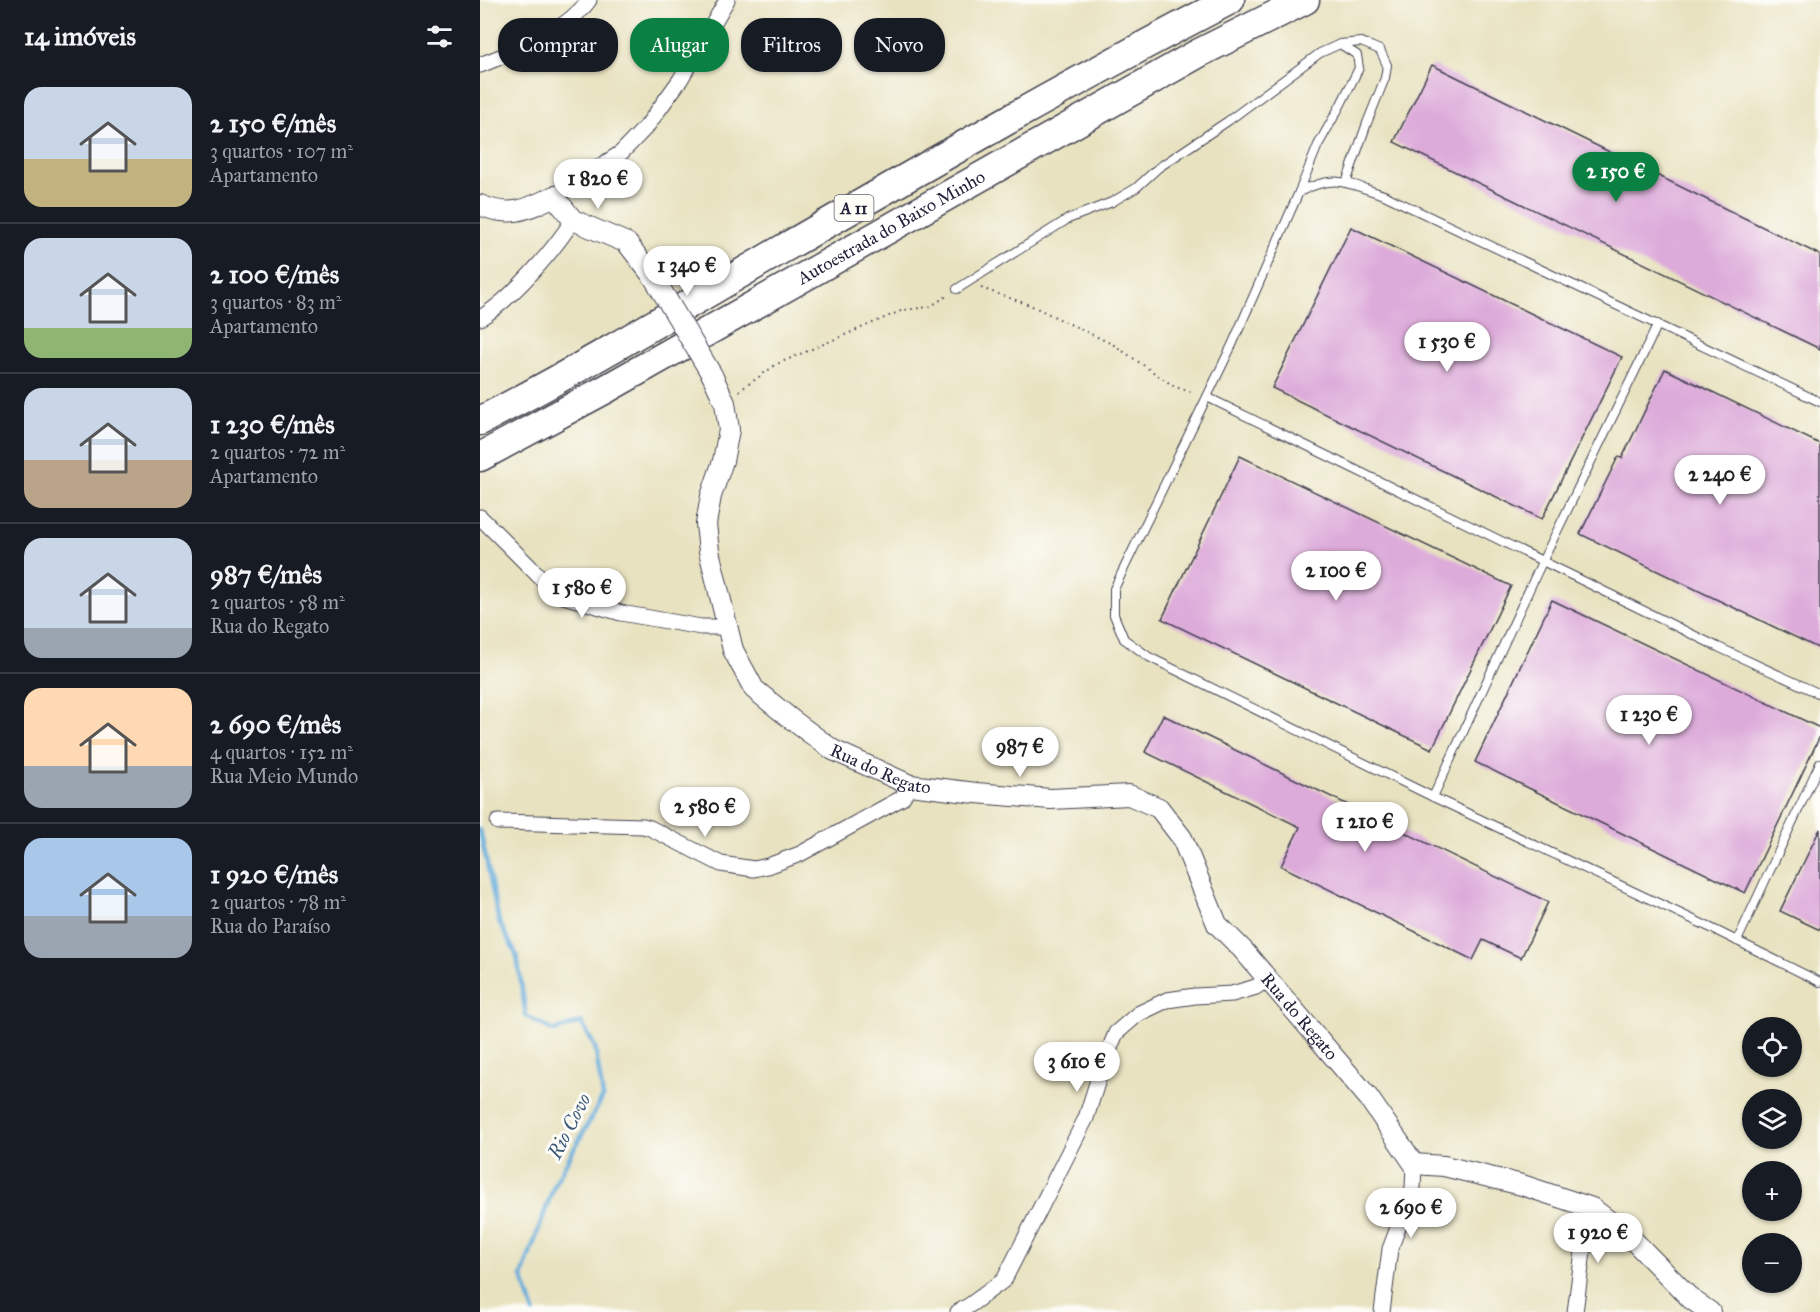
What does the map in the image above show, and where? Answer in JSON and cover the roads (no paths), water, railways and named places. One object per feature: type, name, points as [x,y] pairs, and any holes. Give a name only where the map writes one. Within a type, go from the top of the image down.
[{"type":"highway","name":"Autoestrada do Baixo Minho","points":[[480,421],[555,382],[954,150],[1146,43],[1230,0]]},
{"type":"highway","name":"Autoestrada do Baixo Minho","points":[[480,457],[617,383],[1199,53],[1305,0]]},
{"type":"street","points":[[480,65],[517,51],[565,24],[590,0]]},
{"type":"street","points":[[480,205],[496,212],[525,211],[621,153],[647,126],[680,80],[727,0]]},
{"type":"street","name":"Rua do Regato","points":[[554,195],[573,220],[627,243],[654,278],[712,375],[725,403],[729,430],[706,524],[709,551],[734,650],[754,689],[833,750],[910,785],[1051,799],[1129,795],[1159,808],[1182,838],[1217,924],[1243,950],[1368,1097],[1414,1164]]},
{"type":"street","points":[[480,318],[495,309],[560,241],[573,220]]},
{"type":"street","points":[[480,517],[556,594],[621,613],[701,627],[728,627]]},
{"type":"street","points":[[498,822],[643,826],[721,864],[754,869],[800,854],[902,798],[910,785]]},
{"type":"street","points":[[958,1312],[1004,1280],[1086,1118],[1102,1067],[1116,1033],[1138,1014],[1167,1000],[1232,994],[1256,987],[1267,979]]},
{"type":"street","points":[[1382,1312],[1390,1249],[1413,1188],[1414,1164],[1444,1166],[1522,1185],[1592,1208],[1631,1238],[1691,1299],[1710,1312]]},
{"type":"street","points":[[1575,1312],[1586,1229],[1592,1208]]},
{"type":"lane","points":[[957,290],[1068,219],[1112,202],[1136,188],[1158,168],[1228,121],[1320,53],[1340,44],[1361,42],[1380,50],[1387,65],[1385,78],[1346,183]]},
{"type":"lane","points":[[1340,44],[1357,55],[1359,68],[1318,145],[1207,397],[1114,589],[1114,615],[1124,639],[1149,657],[1433,797],[1737,940],[1820,982]]},
{"type":"lane","points":[[1299,192],[1317,183],[1334,180],[1384,195],[1820,402]]},
{"type":"lane","points":[[1433,797],[1542,562],[1658,324]]},
{"type":"lane","points":[[1207,397],[1542,562],[1820,694]]},
{"type":"lane","points":[[1737,940],[1820,763]]},
{"type":"waterway","name":"Rio Covo","points":[[480,830],[499,922],[517,956],[526,1016],[554,1031],[581,1022],[595,1047],[603,1097],[555,1183],[522,1276],[534,1312]]}]
